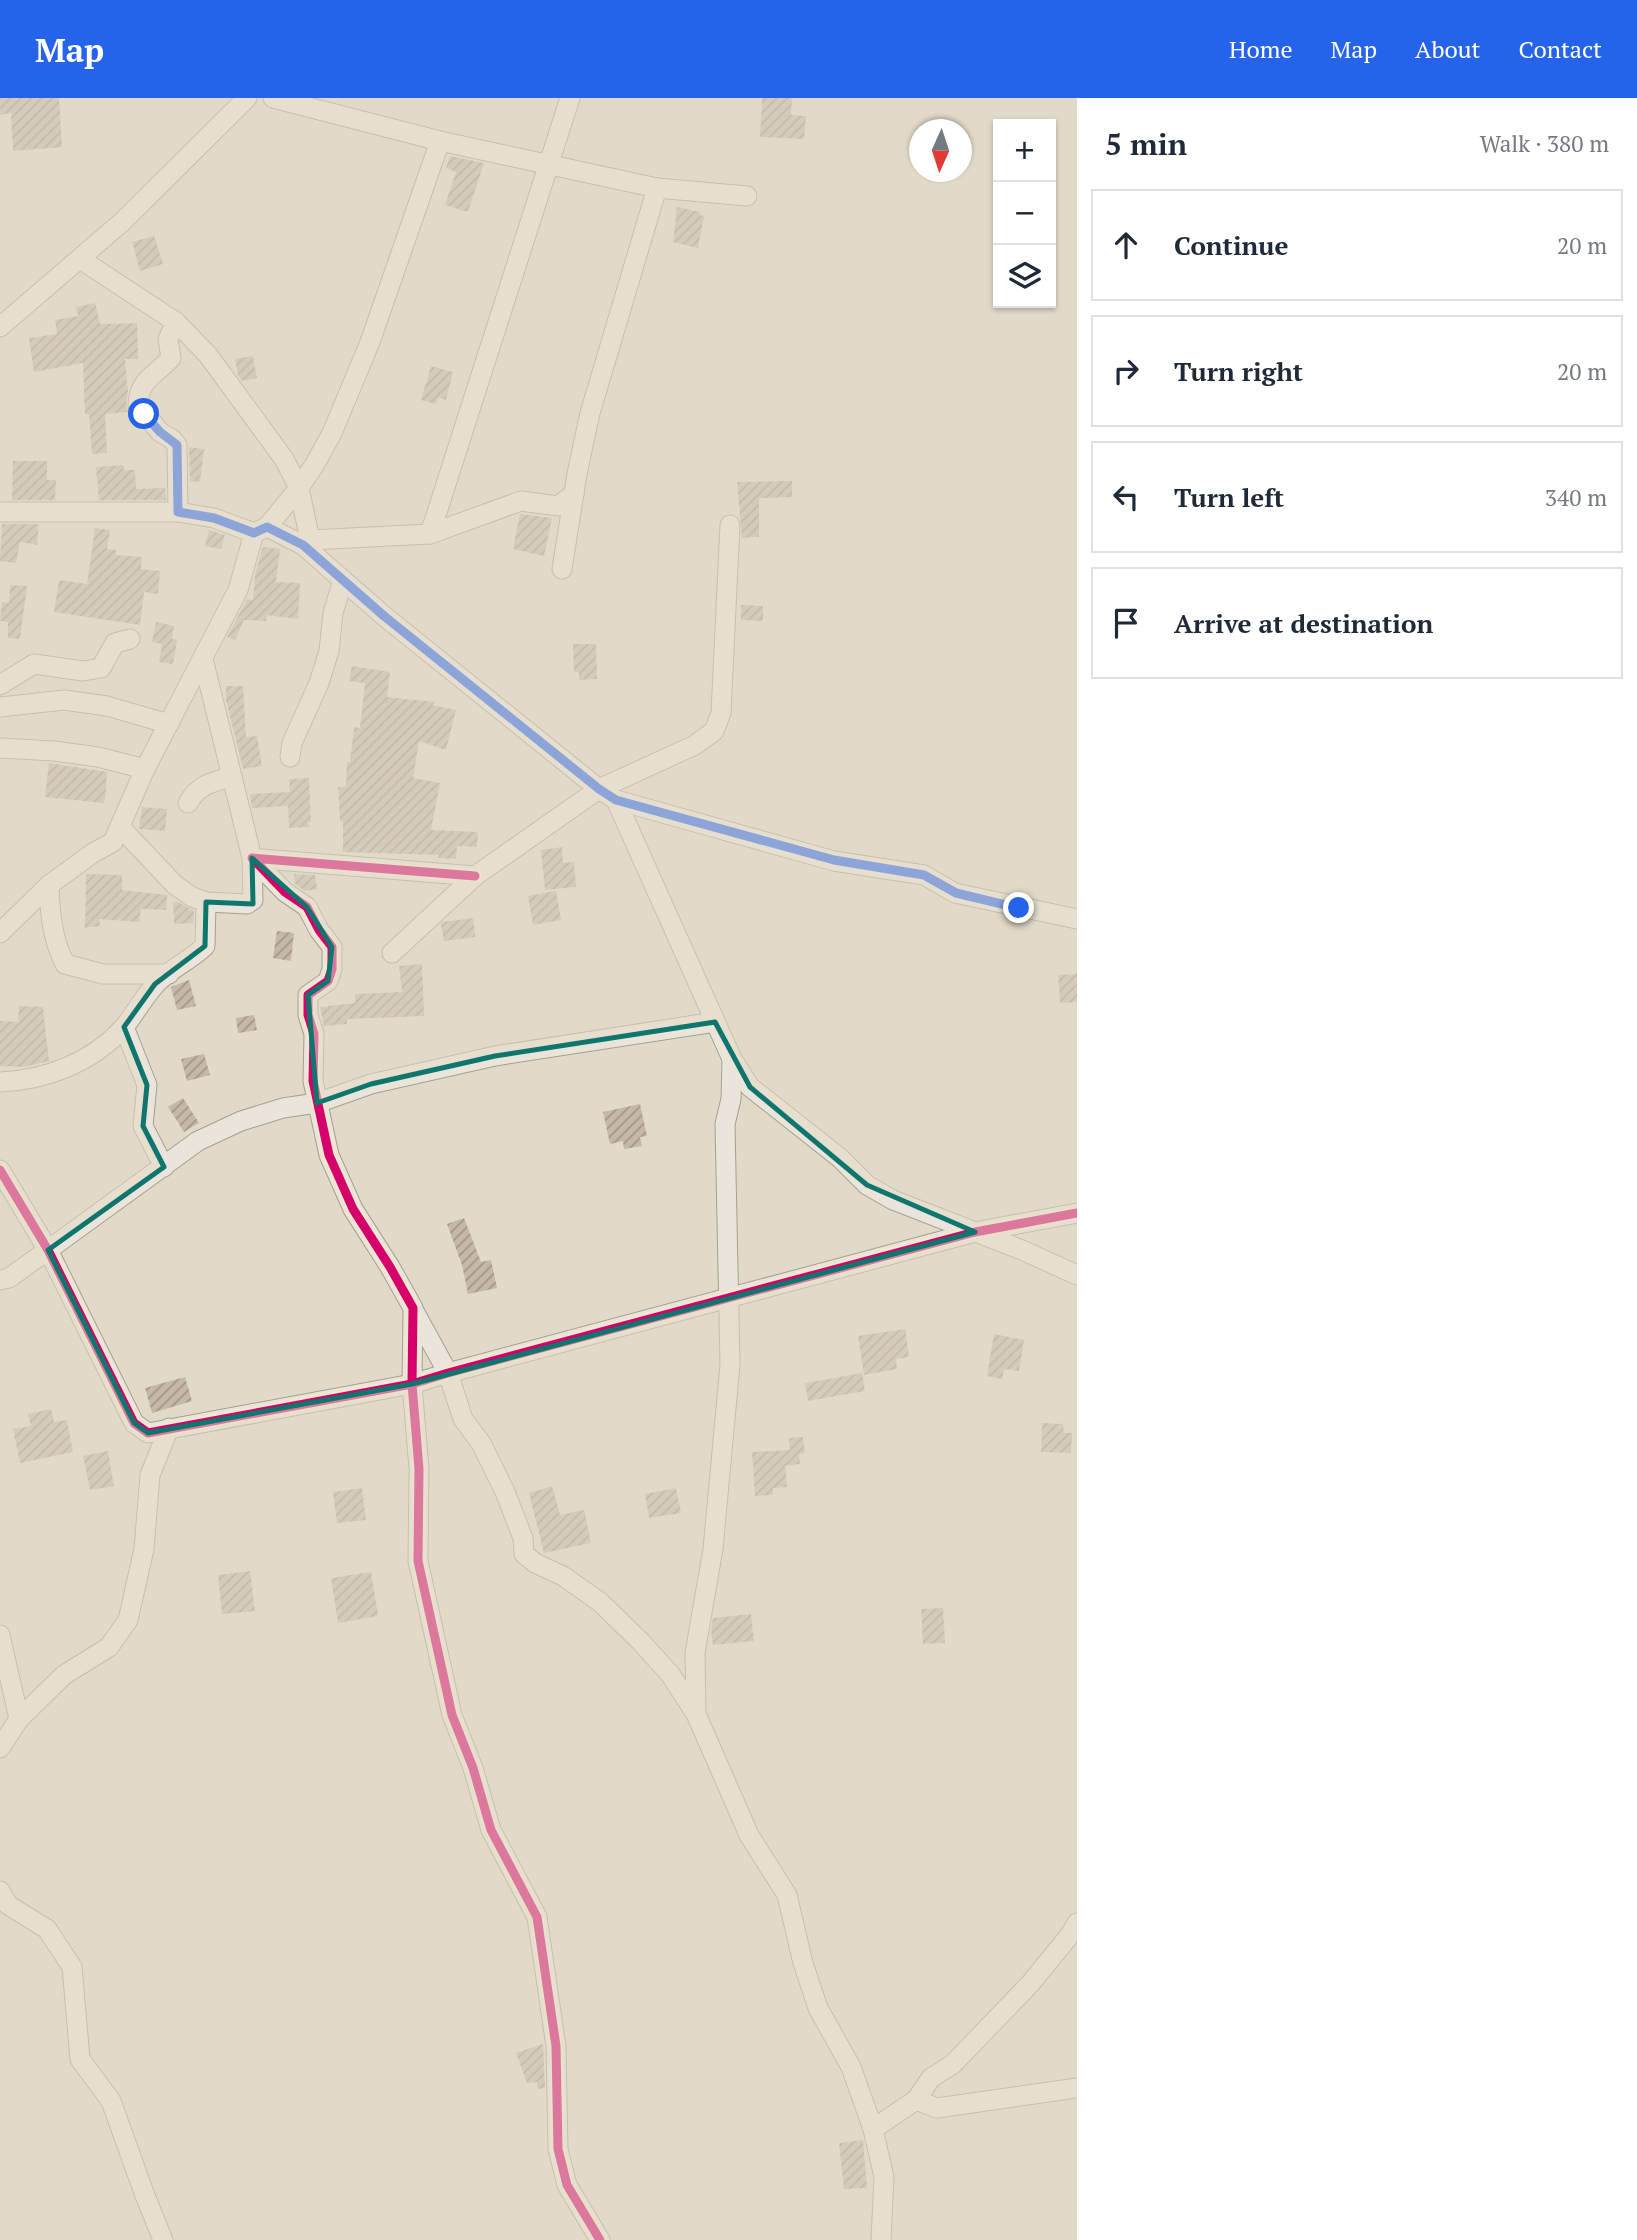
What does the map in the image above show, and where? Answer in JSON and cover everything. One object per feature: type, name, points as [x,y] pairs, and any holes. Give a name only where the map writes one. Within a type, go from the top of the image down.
[{"type":"street","points":[[0,327],[122,222],[247,98]]},
{"type":"street","points":[[273,98],[440,141],[657,188],[747,196]]},
{"type":"street","points":[[430,534],[570,98]]},
{"type":"street","points":[[0,933],[49,885],[113,842],[121,828],[145,769],[238,590],[260,530],[299,488],[332,433],[370,342],[440,141]]},
{"type":"street","points":[[562,569],[590,413],[657,188]]},
{"type":"street","points":[[80,259],[176,322],[208,355],[284,458],[299,488],[307,543],[343,580],[599,789],[616,800],[834,860],[924,875],[956,893],[1077,919]]},
{"type":"street","points":[[176,322],[168,339],[171,358],[160,371],[143,383],[138,405],[160,432],[177,445],[178,512]]},
{"type":"street","points":[[0,512],[178,512],[214,518],[307,543],[430,534],[521,501],[558,506],[574,494]]},
{"type":"street","points":[[392,953],[475,876],[599,789],[695,746],[714,731],[721,713],[730,525]]},
{"type":"street","points":[[290,757],[292,743],[320,682],[329,651],[333,613],[343,580]]},
{"type":"street","points":[[0,685],[34,664],[83,671],[102,668],[115,643],[130,639]]},
{"type":"street","points":[[121,828],[175,885],[191,897],[206,902],[250,903],[253,900],[252,858],[203,659]]},
{"type":"street","points":[[0,707],[64,701],[107,706],[169,724]]},
{"type":"street","points":[[0,748],[98,757],[145,769]]},
{"type":"street","points":[[188,803],[205,783],[232,777]]},
{"type":"street","points":[[616,800],[732,1059],[750,1087],[840,1158],[867,1185],[893,1200],[1077,1275]]},
{"type":"street","points":[[252,858],[475,876]]},
{"type":"street","points":[[252,858],[285,892],[307,908],[332,947],[332,969],[328,981],[308,995],[308,1015],[314,1034],[313,1081],[328,1154],[353,1209],[390,1267],[448,1373],[463,1419],[481,1443],[505,1492],[523,1538],[524,1554],[535,1563],[563,1576],[600,1602],[670,1674],[696,1714],[749,1835],[787,1895],[803,1963],[818,2008],[851,2067],[873,2129],[884,2178],[881,2240]]},
{"type":"street","points":[[49,885],[51,924],[65,964],[103,974],[169,975]]},
{"type":"street","points":[[0,1083],[27,1081],[53,1074],[91,1056],[124,1027],[155,984],[205,946],[206,902]]},
{"type":"street","points":[[0,1280],[9,1278],[198,1141],[241,1121],[283,1108],[317,1104],[371,1084],[495,1056],[715,1022]]},
{"type":"street","points":[[124,1027],[147,1086],[143,1126],[164,1167]]},
{"type":"street","points":[[696,1714],[695,1653],[713,1549],[730,1364],[725,1124],[732,1099],[732,1059]]},
{"type":"street","points":[[0,1170],[48,1250],[134,1423],[148,1433],[412,1384],[975,1232],[1077,1213]]},
{"type":"street","points":[[413,1308],[412,1384],[419,1469],[418,1561],[452,1715],[473,1768],[491,1830],[537,1917],[556,2046],[558,2149],[567,2185],[600,2240]]},
{"type":"street","points":[[0,1748],[19,1720],[64,1675],[109,1647],[128,1620],[144,1549],[150,1475],[169,1428]]},
{"type":"street","points":[[0,1635],[19,1720]]},
{"type":"street","points":[[0,1891],[8,1905],[47,1929],[72,1967],[80,2059],[111,2101],[163,2240]]},
{"type":"street","points":[[873,2129],[916,2101],[931,2078],[953,2064],[1030,1984],[1077,1923]]},
{"type":"street","points":[[916,2101],[937,2108],[1077,2088]]},
{"type":"highlighted area","points":[[252,858],[307,907],[332,947],[328,981],[308,995],[317,1103],[371,1084],[495,1056],[715,1022],[750,1087],[867,1185],[975,1232],[412,1384],[148,1433],[134,1423],[48,1250],[164,1167],[143,1126],[147,1085],[124,1027],[155,984],[205,946],[206,902],[253,904]]},
{"type":"building","points":[[0,98],[59,98],[62,147],[13,151],[11,113],[0,115]]},
{"type":"building","points":[[762,98],[792,98],[791,115],[806,116],[804,139],[760,137]]},
{"type":"building","points":[[450,156],[484,163],[468,212],[445,205],[456,172],[446,168]]},
{"type":"building","points":[[677,207],[700,212],[699,215],[704,216],[698,248],[673,242]]},
{"type":"building","points":[[154,236],[163,264],[140,271],[132,242]]},
{"type":"building","points":[[95,303],[100,324],[137,323],[138,359],[125,359],[128,412],[105,414],[107,453],[92,454],[89,414],[85,414],[83,363],[34,372],[29,338],[57,334],[55,320],[78,316],[76,307]]},
{"type":"building","points":[[253,356],[257,378],[242,381],[235,359]]},
{"type":"building","points":[[431,366],[453,372],[446,400],[438,398],[436,404],[421,400]]},
{"type":"building","points":[[189,447],[204,449],[200,482],[190,481]]},
{"type":"building","points":[[13,461],[47,461],[47,480],[56,480],[55,500],[12,500]]},
{"type":"building","points":[[123,465],[124,470],[135,470],[136,489],[165,488],[166,500],[99,500],[96,467]]},
{"type":"building","points":[[792,481],[792,497],[759,498],[759,537],[742,538],[737,482]]},
{"type":"building","points":[[520,514],[552,518],[544,556],[513,549]]},
{"type":"building","points":[[2,524],[39,524],[37,545],[20,542],[16,563],[0,561]]},
{"type":"building","points":[[95,528],[110,530],[107,549],[116,550],[116,555],[142,557],[141,569],[160,571],[158,594],[144,592],[140,625],[54,612],[59,580],[87,584]]},
{"type":"building","points":[[209,530],[225,535],[221,549],[205,546]]},
{"type":"building","points":[[263,547],[280,549],[276,582],[300,583],[298,619],[267,615],[266,621],[244,620],[235,640],[227,637],[247,599],[253,600],[255,575]]},
{"type":"building","points":[[10,585],[27,586],[20,639],[8,638],[8,622],[0,621],[2,602],[9,603]]},
{"type":"building","points":[[741,605],[763,606],[763,621],[741,620]]},
{"type":"building","points":[[156,622],[174,626],[172,639],[177,640],[173,664],[159,662],[162,644],[152,642]]},
{"type":"building","points":[[573,644],[596,644],[597,679],[579,680],[579,672],[574,672]]},
{"type":"building","points":[[352,666],[390,672],[387,697],[435,702],[432,705],[456,710],[446,750],[419,741],[413,778],[440,783],[431,830],[478,832],[477,847],[457,846],[456,859],[438,858],[439,855],[343,852],[343,821],[340,821],[338,787],[346,787],[347,762],[350,762],[354,727],[360,728],[365,683],[349,681]]},
{"type":"building","points":[[226,686],[243,686],[246,737],[257,736],[262,766],[243,769],[226,700]]},
{"type":"building","points":[[49,763],[107,772],[103,803],[45,797]]},
{"type":"building","points":[[309,778],[309,827],[289,828],[288,806],[252,808],[250,794],[290,792],[289,779]]},
{"type":"building","points":[[142,807],[167,809],[165,831],[139,829]]},
{"type":"building","points":[[562,847],[563,863],[574,862],[576,887],[545,890],[541,850]]},
{"type":"building","points":[[86,874],[122,875],[122,890],[167,895],[166,910],[141,909],[139,922],[99,919],[100,926],[85,928]]},
{"type":"building","points":[[294,874],[315,875],[317,889],[305,891],[295,884]]},
{"type":"building","points":[[556,891],[561,920],[533,925],[528,896]]},
{"type":"building","points":[[173,902],[194,911],[193,923],[174,924]]},
{"type":"building","points":[[473,918],[475,937],[444,941],[441,924],[443,922]]},
{"type":"building","points":[[277,931],[294,933],[291,961],[273,958]]},
{"type":"building","points":[[422,964],[424,1016],[347,1019],[347,1024],[324,1026],[320,1007],[355,1003],[355,994],[402,992],[399,966]]},
{"type":"building","points":[[1077,974],[1077,1002],[1060,1003],[1058,975]]},
{"type":"building","points":[[189,980],[196,1006],[177,1010],[171,987]]},
{"type":"building","points":[[19,1006],[43,1007],[49,1061],[23,1067],[0,1066],[0,1021],[18,1022]]},
{"type":"building","points":[[254,1015],[257,1030],[238,1033],[236,1018]]},
{"type":"building","points":[[204,1054],[210,1075],[187,1081],[181,1059]]},
{"type":"building","points":[[183,1098],[199,1123],[184,1132],[168,1107]]},
{"type":"building","points":[[640,1104],[647,1136],[640,1137],[642,1146],[624,1149],[623,1141],[610,1144],[603,1112]]},
{"type":"building","points":[[464,1218],[481,1262],[491,1260],[497,1288],[468,1294],[462,1265],[447,1224]]},
{"type":"building","points":[[905,1329],[909,1357],[896,1359],[897,1369],[864,1375],[858,1336]]},
{"type":"building","points":[[994,1334],[1024,1340],[1019,1371],[1004,1369],[1002,1379],[987,1376]]},
{"type":"building","points":[[862,1373],[865,1391],[808,1401],[805,1383]]},
{"type":"building","points":[[185,1377],[192,1401],[152,1413],[145,1388]]},
{"type":"building","points":[[51,1409],[54,1422],[67,1420],[73,1452],[20,1463],[13,1429],[31,1426],[28,1414]]},
{"type":"building","points":[[1042,1423],[1063,1424],[1064,1433],[1072,1433],[1071,1453],[1041,1452]]},
{"type":"building","points":[[803,1437],[805,1453],[799,1454],[800,1464],[785,1466],[787,1487],[773,1488],[773,1495],[755,1496],[752,1452],[790,1450],[789,1438]]},
{"type":"building","points":[[108,1451],[114,1486],[90,1490],[83,1456]]},
{"type":"building","points":[[552,1486],[560,1515],[584,1510],[591,1543],[544,1553],[529,1493]]},
{"type":"building","points":[[362,1488],[366,1520],[337,1523],[333,1492]]},
{"type":"building","points":[[676,1488],[681,1513],[649,1518],[645,1494]]},
{"type":"building","points":[[250,1571],[255,1611],[222,1614],[218,1575]]},
{"type":"building","points":[[371,1572],[378,1616],[338,1623],[331,1578]]},
{"type":"building","points":[[943,1608],[945,1643],[923,1644],[921,1609]]},
{"type":"building","points":[[751,1614],[754,1641],[713,1645],[713,1618]]},
{"type":"building","points":[[543,2044],[545,2088],[538,2089],[537,2082],[527,2083],[516,2053]]},
{"type":"building","points":[[863,2140],[867,2188],[844,2189],[839,2143]]},
{"type":"cycle path","points":[[475,876],[252,858],[285,892],[307,907],[332,947],[332,969],[328,981],[308,995],[308,1015],[314,1034],[313,1081],[329,1155],[353,1209],[413,1308],[412,1384],[419,1469],[418,1561],[452,1715],[473,1768],[491,1830],[537,1917],[556,2046],[558,2149],[567,2185],[600,2240]]},
{"type":"cycle path","points":[[0,1170],[48,1250],[134,1423],[148,1433],[412,1384],[975,1232],[1077,1213]]},
{"type":"route","points":[[144,414],[160,432],[177,445],[178,512],[214,518],[254,533],[267,527],[303,545],[384,616],[616,800],[834,860],[924,875],[956,893],[1019,908]]}]
